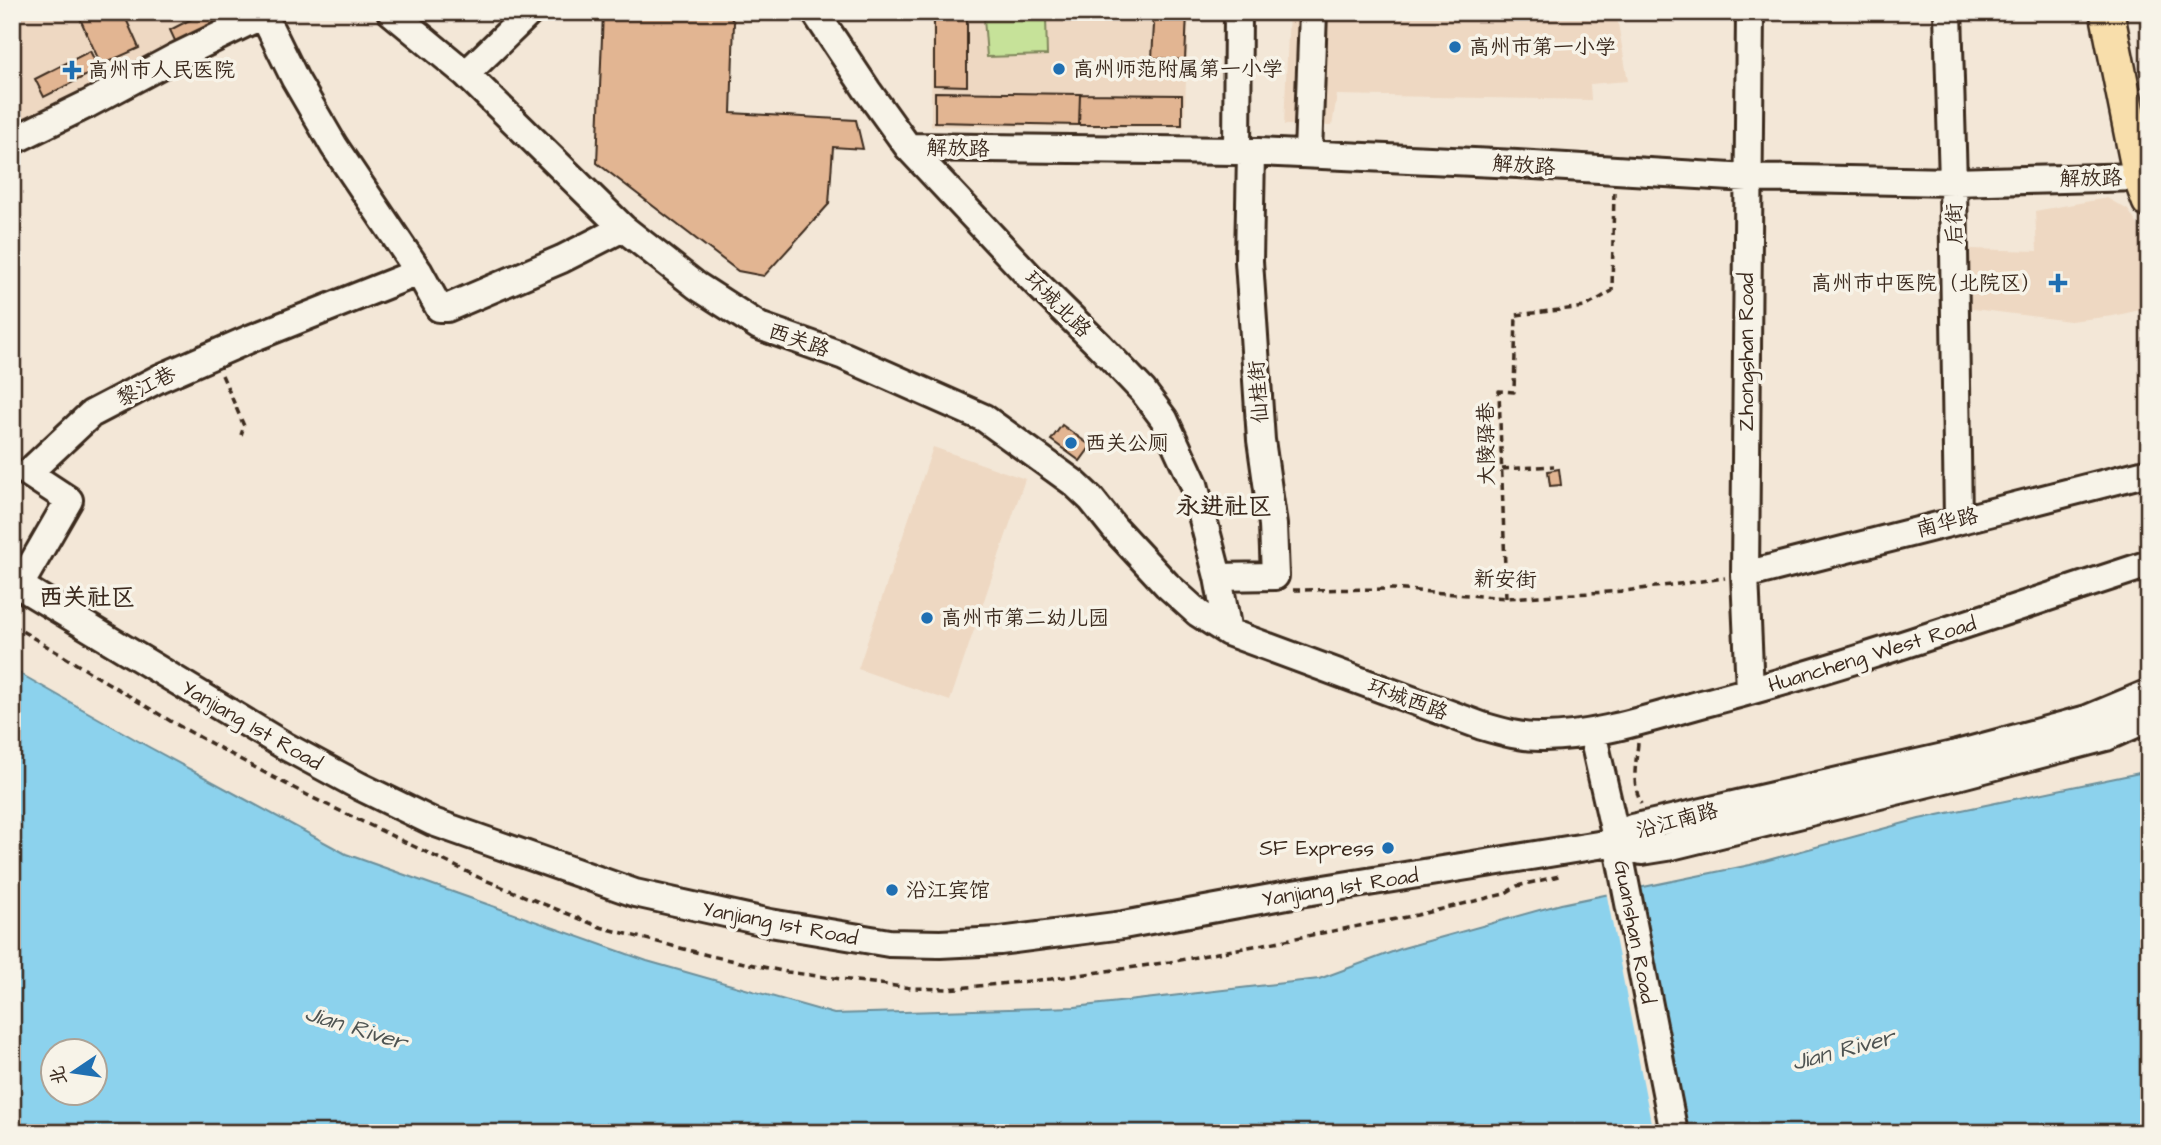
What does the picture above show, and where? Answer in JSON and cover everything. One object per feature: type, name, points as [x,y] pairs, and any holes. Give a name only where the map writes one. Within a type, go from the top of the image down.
[{"type":"main road","points":[[2113,13],[2145,189]]},
{"type":"street","name":"西关路","points":[[391,12],[466,74],[622,229],[697,286],[759,326],[844,356],[984,418],[1074,483],[1167,585],[1198,613],[1228,632]]},
{"type":"street","points":[[466,74],[530,12]]},
{"type":"street","name":"环城北路","points":[[815,12],[908,147],[1032,279],[1143,391],[1164,419],[1194,484],[1218,577],[1228,632]]},
{"type":"street","name":"仙桂街","points":[[1238,12],[1250,274],[1261,440],[1273,525],[1275,576]]},
{"type":"street","points":[[1308,154],[1312,12]]},
{"type":"street","name":"Zhongshan Road","points":[[1750,12],[1745,575],[1750,691]]},
{"type":"street","name":"后街","points":[[1948,12],[1958,519]]},
{"type":"street","points":[[12,141],[266,13],[295,79],[334,146],[419,272],[437,306],[443,309],[562,259],[622,229]]},
{"type":"street","name":"解放路","points":[[908,147],[1244,151],[1748,178],[2145,189]]},
{"type":"street","name":"黎江巷","points":[[16,583],[69,500],[28,473],[91,414],[213,354],[419,272]]},
{"type":"street","name":"南华路","points":[[1745,575],[2149,472]]},
{"type":"street","name":"Huancheng West Road","points":[[1592,732],[1750,691],[1936,636],[2149,564]]},
{"type":"street","points":[[1218,577],[1275,576]]},
{"type":"street","name":"Yanjiang 1st Road","points":[[16,583],[285,746],[433,822],[635,893],[770,923],[862,939],[889,943],[940,944],[1013,939],[1123,925],[1293,894],[1617,842]]},
{"type":"street","name":"环城西路","points":[[1228,632],[1502,732],[1541,737],[1592,732]]},
{"type":"street","name":"沿江南路","points":[[2149,693],[2087,719],[1957,754],[1632,828],[1617,842],[1642,851],[1667,847],[2080,744],[2106,737],[2149,718]]},
{"type":"street","name":"Guanshan Road","points":[[1592,732],[1617,842],[1674,1133]]},
{"type":"path","name":"大陵驿巷","points":[[1506,598],[1499,391],[1514,392],[1516,315],[1585,307],[1612,291],[1615,171]]},
{"type":"path","points":[[213,354],[244,426],[241,435]]},
{"type":"path","points":[[1502,469],[1554,467]]},
{"type":"path","name":"新安街","points":[[1275,576],[1278,590],[1393,589],[1506,598],[1623,592],[1745,575]]},
{"type":"path","points":[[12,625],[173,722],[313,799],[480,878],[600,927],[711,956],[787,972],[911,988],[960,988],[1051,979],[1170,962],[1417,915],[1504,894],[1517,886],[1566,874]]},
{"type":"path","points":[[1641,720],[1634,767],[1635,787],[1644,810]]},
{"type":"shaded area","name":"高州市人民医院","points":[[12,12],[250,12],[12,128]]},
{"type":"shaded area","name":"高州师范附属第一小学","points":[[932,12],[1189,12],[1184,127],[931,126]]},
{"type":"shaded area","name":"高州市第一小学","points":[[1289,12],[1616,12],[1628,81],[1590,84],[1591,100],[1337,95],[1332,126],[1284,125]]},
{"type":"shaded area","name":"高州市中医院（北院区）","points":[[2107,198],[2128,210],[2140,228],[2149,258],[2149,308],[2070,321],[1966,308],[1971,249],[2037,251],[2035,211]]},
{"type":"shaded area","name":"高州市第二幼儿园","points":[[933,447],[1025,479],[950,701],[858,669]]},
{"type":"green space","points":[[1046,17],[1047,55],[987,57],[984,18]]},
{"type":"water","name":"Jian River","points":[[12,669],[346,854],[647,961],[834,1014],[1075,1007],[1319,979],[1403,948],[1561,904],[1750,865],[1919,819],[2149,771],[2149,1133],[12,1133]]},
{"type":"pier","points":[[1640,884],[1688,1133],[1653,1133],[1606,891]]},
{"type":"building","points":[[77,12],[123,12],[139,48],[101,65]]},
{"type":"building","points":[[205,12],[245,12],[177,45],[170,30]]},
{"type":"building","points":[[603,12],[726,12],[734,22],[731,113],[856,120],[863,149],[833,147],[829,204],[764,276],[738,271],[597,163]]},
{"type":"building","points":[[934,12],[967,12],[967,86],[934,85]]},
{"type":"building","points":[[1079,12],[1107,12],[1106,18],[1079,17]]},
{"type":"building","points":[[1145,12],[1187,12],[1185,60],[1152,58],[1154,25]]},
{"type":"building","points":[[90,51],[99,69],[44,97],[35,79]]},
{"type":"building","points":[[935,92],[1080,94],[1079,125],[935,122]]},
{"type":"building","points":[[1080,94],[1182,95],[1182,125],[1079,125]]},
{"type":"building","name":"西关公厕","points":[[1062,425],[1091,446],[1080,461],[1051,440]]},
{"type":"building","points":[[1559,469],[1561,485],[1550,486],[1548,471]]},
{"type":"place","name":"高州市第一小学","points":[[1455,47]]},
{"type":"place","name":"高州师范附属第一小学","points":[[1059,69]]},
{"type":"place","name":"高州市人民医院","points":[[72,70]]},
{"type":"place","name":"高州市中医院（北院区）","points":[[2058,283]]},
{"type":"place","name":"西关公厕","points":[[1071,443]]},
{"type":"place","name":"高州市第二幼儿园","points":[[927,618]]},
{"type":"place","name":"SF Express","points":[[1388,848]]},
{"type":"place","name":"沿江宾馆","points":[[892,890]]},
{"type":"district","name":"永进社区","points":[[1224,506]]},
{"type":"district","name":"西关社区","points":[[87,597]]}]
